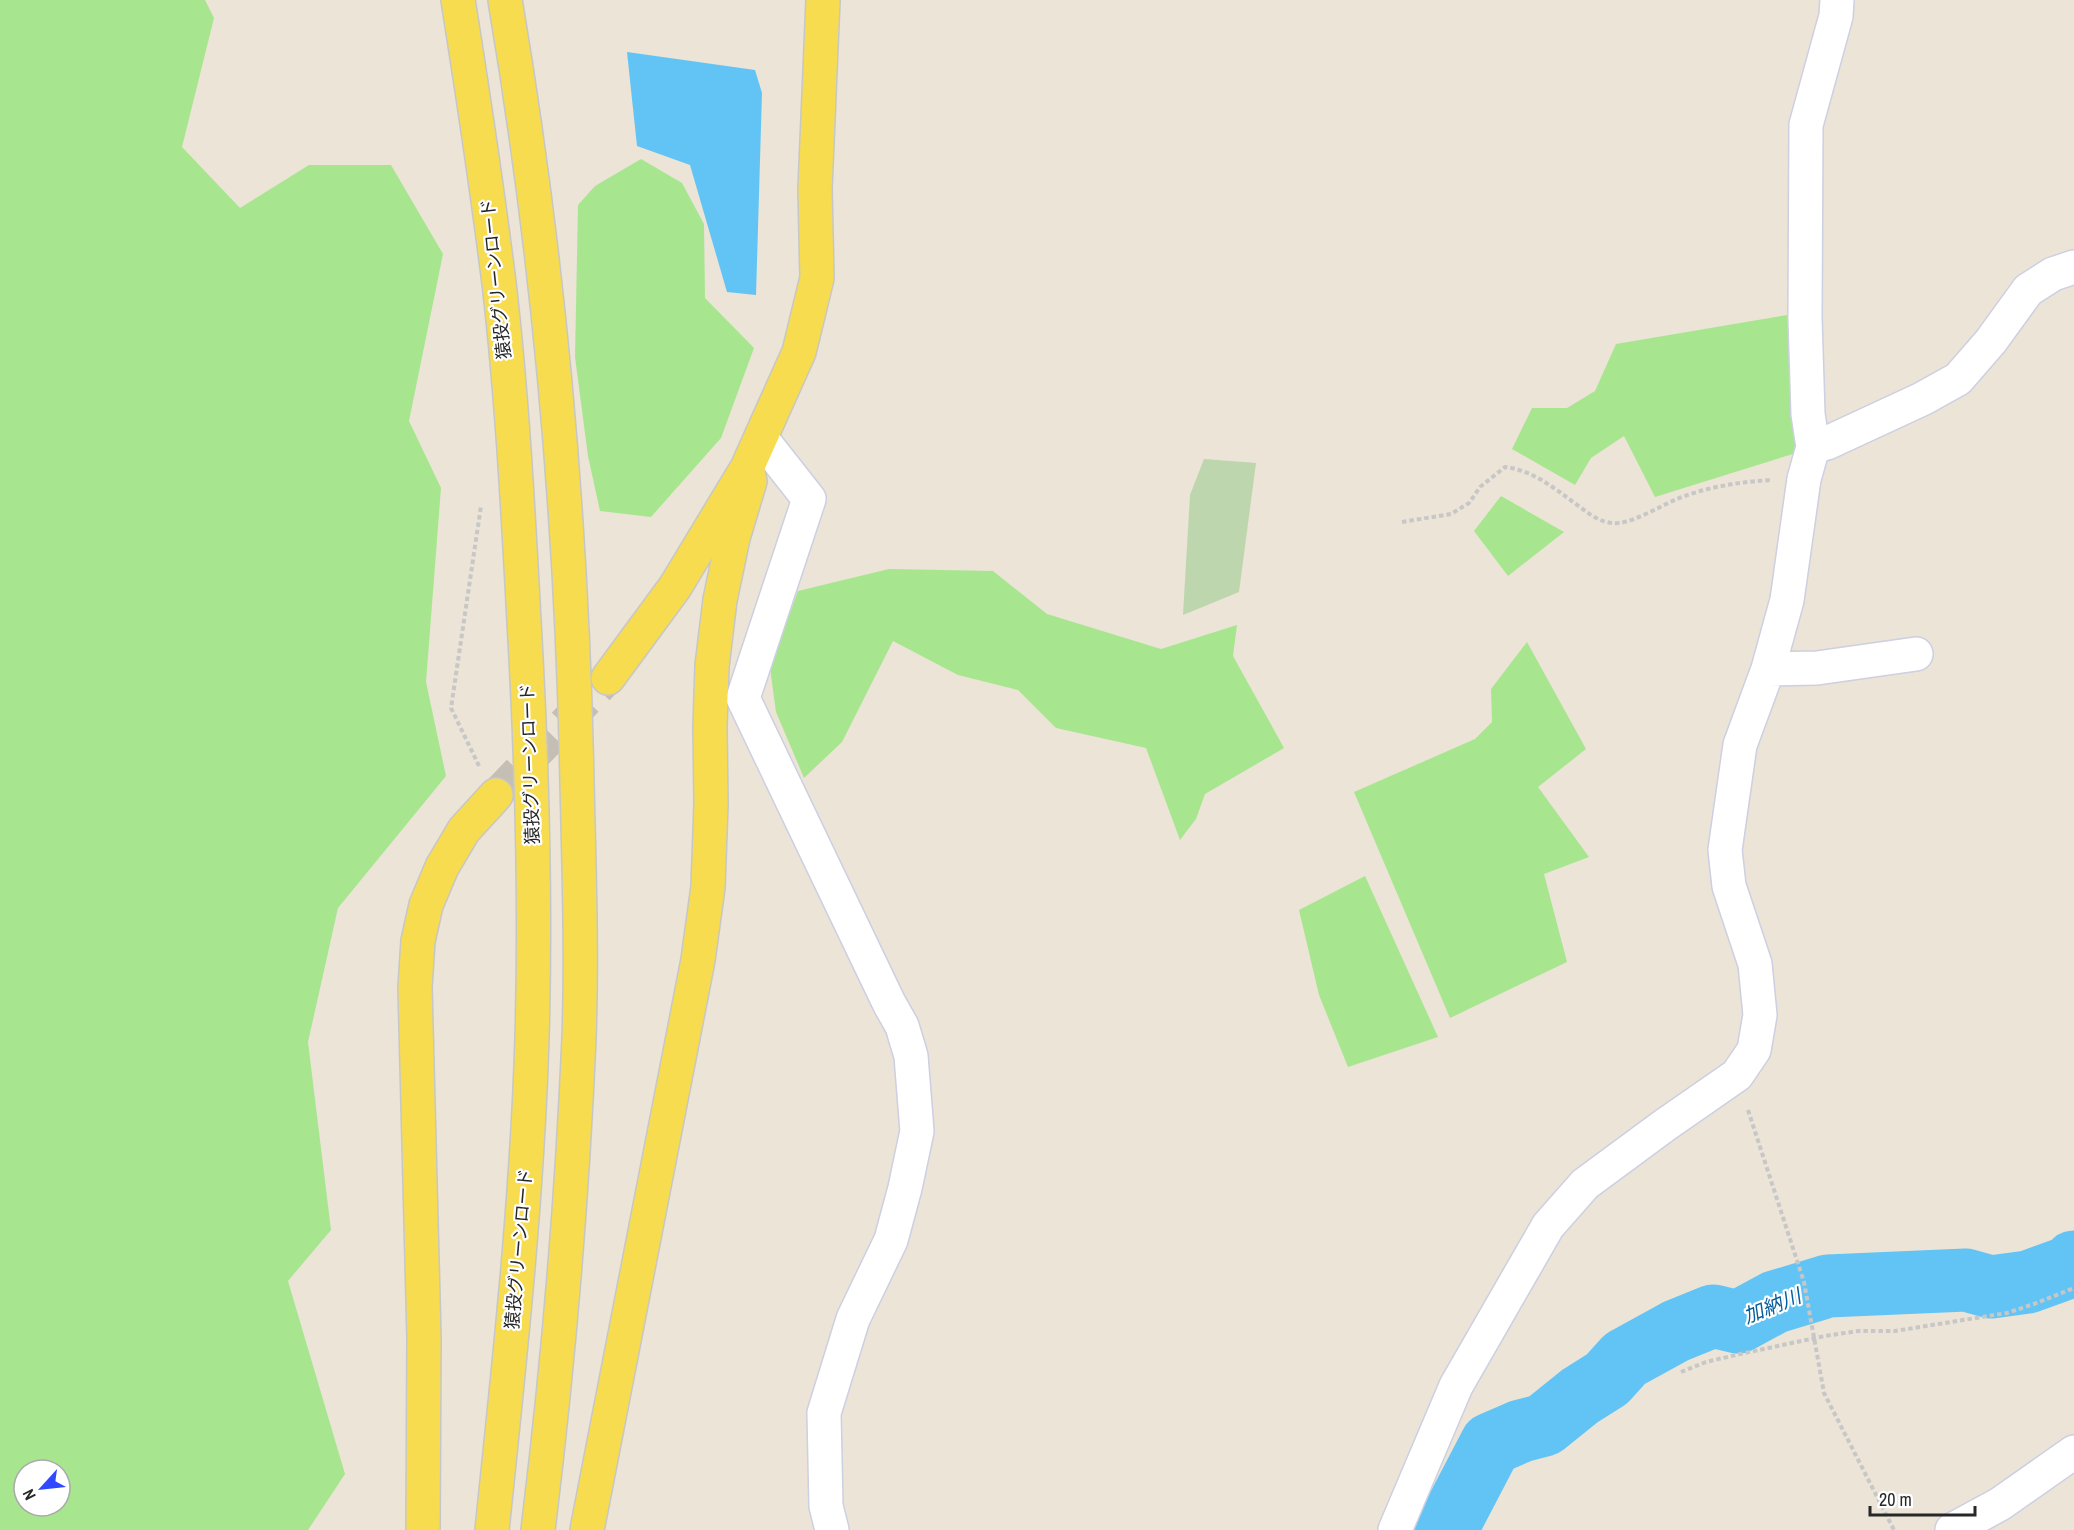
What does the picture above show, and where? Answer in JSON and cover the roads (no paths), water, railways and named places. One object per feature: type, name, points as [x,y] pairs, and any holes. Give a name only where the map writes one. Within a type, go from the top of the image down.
[{"type":"main road","name":"猿投グリーンロード","points":[[458,0],[499,286],[516,474],[528,696],[533,874],[532,1037],[524,1199],[492,1530]]},
{"type":"main road","points":[[505,0],[519,84],[547,305],[564,490],[576,702],[579,1035],[555,1391],[538,1530]]},
{"type":"main road","points":[[608,678],[675,587],[747,468],[799,352],[817,279],[815,189],[823,0]]},
{"type":"main road","points":[[587,1530],[698,960],[708,875],[712,666],[720,600],[731,548],[750,482],[747,468]]},
{"type":"main road","points":[[423,1530],[424,1338],[415,987],[418,941],[426,905],[442,867],[490,784]]},
{"type":"street","points":[[1395,1530],[1456,1386],[1548,1226],[1585,1184],[1737,1075],[1754,1050],[1760,1015],[1755,964],[1729,886],[1725,850],[1740,745],[1768,669],[1787,600],[1804,479],[1813,447],[1808,414],[1805,318],[1806,126],[1836,16],[1837,0]]},
{"type":"street","points":[[1813,447],[1827,443],[1922,399],[1958,379],[1991,341],[2028,290],[2053,274],[2074,267]]},
{"type":"street","points":[[761,438],[809,499],[743,698],[902,1026],[911,1056],[916,1131],[906,1188],[891,1240],[853,1319],[824,1413],[826,1506],[832,1530]]},
{"type":"street","points":[[1768,669],[1817,668],[1916,654]]},
{"type":"street","points":[[1952,1530],[2000,1504],[2074,1452]]},
{"type":"water","points":[[627,52],[755,70],[762,93],[756,295],[727,292],[690,165],[637,146]]},
{"type":"waterway","name":"加納川","points":[[1446,1530],[1491,1444],[1521,1431],[1544,1425],[1580,1396],[1607,1379],[1625,1359],[1676,1331],[1713,1316],[1738,1322],[1775,1302],[1828,1286],[1966,1280],[1991,1287],[2028,1282],[2072,1266],[2074,1262]]},
{"type":"tunnel","points":[[496,795],[608,678]]}]
